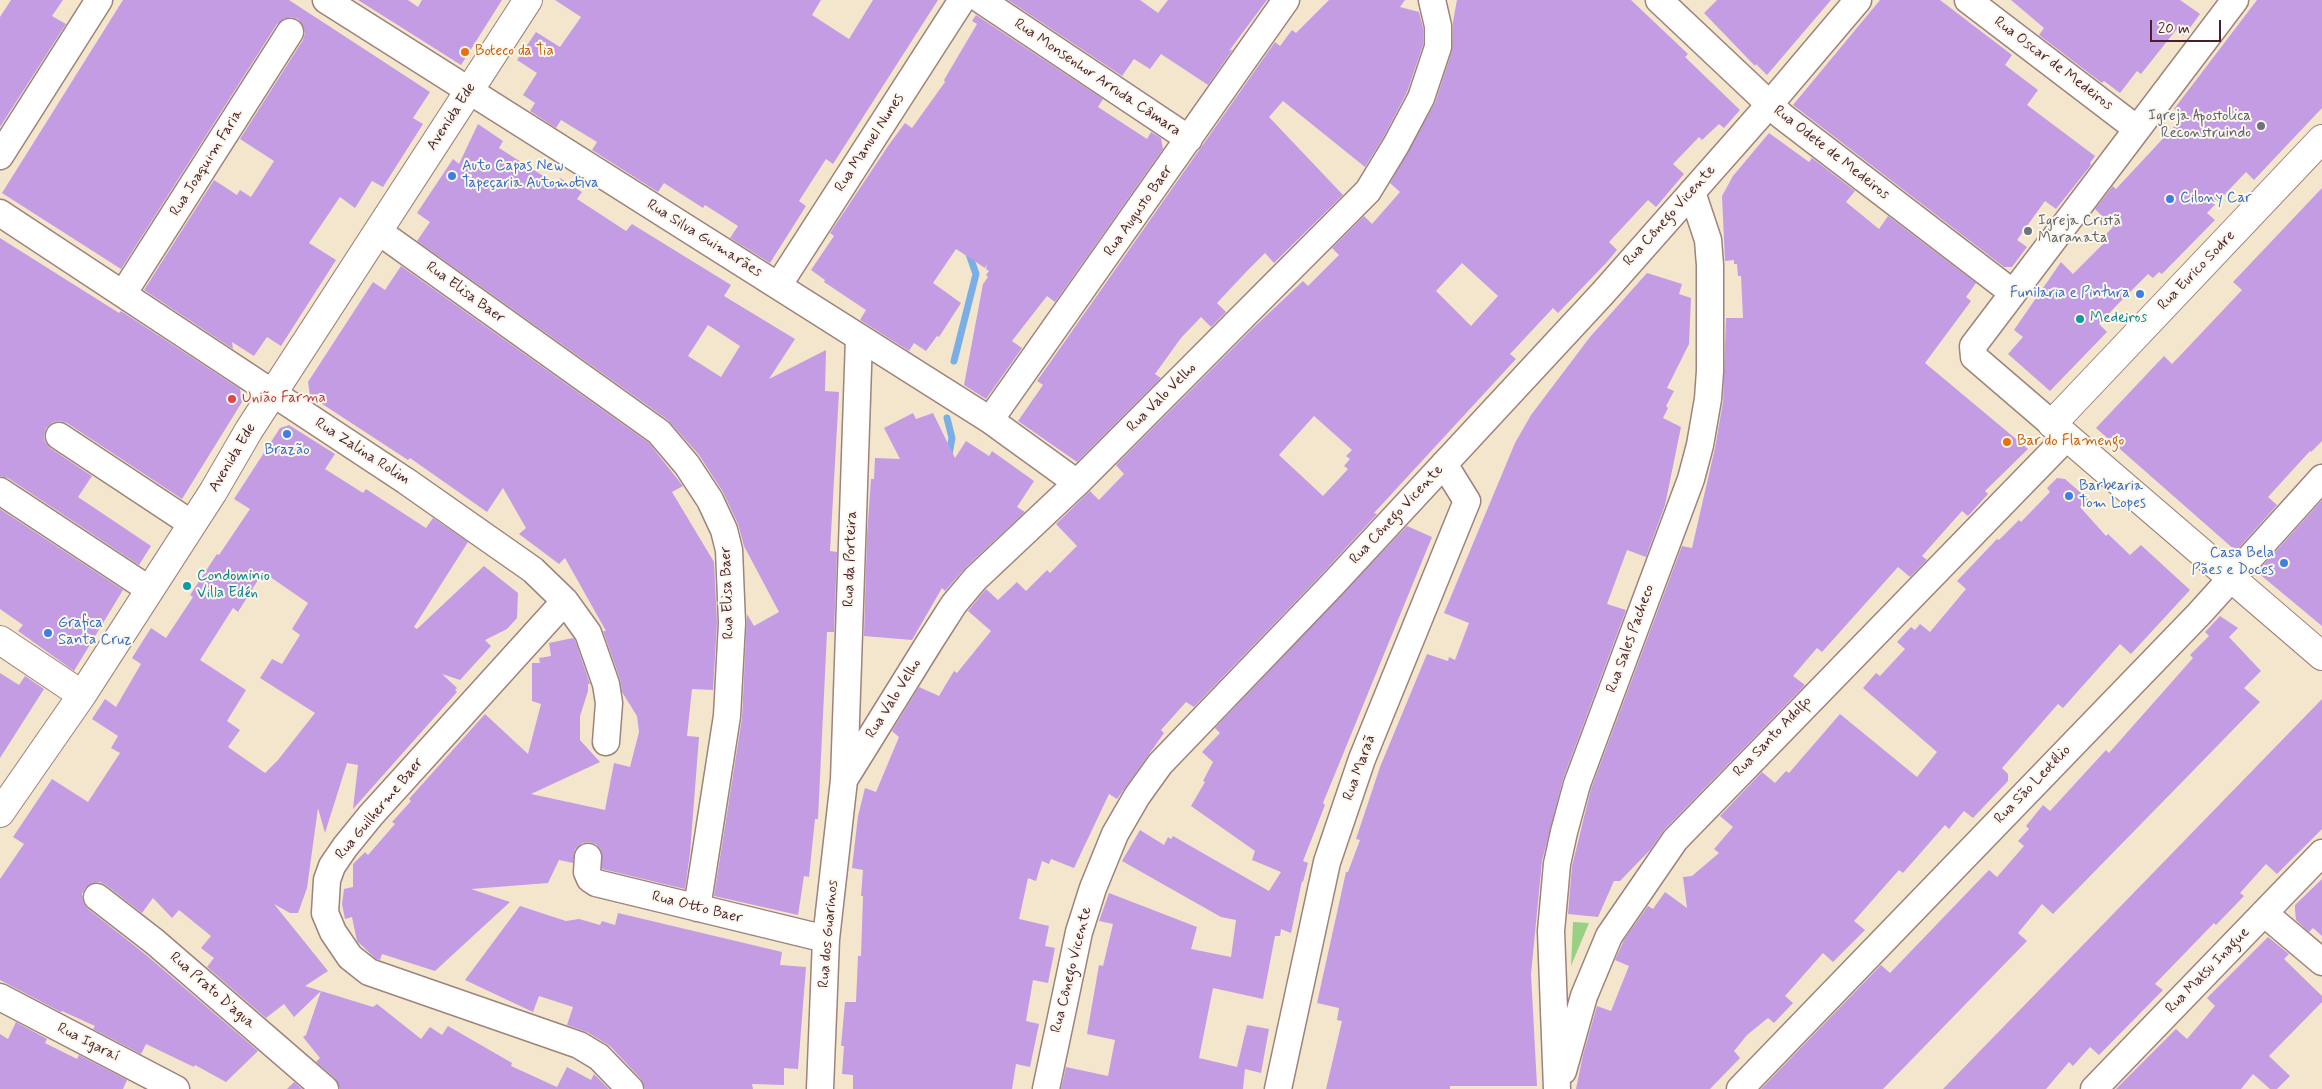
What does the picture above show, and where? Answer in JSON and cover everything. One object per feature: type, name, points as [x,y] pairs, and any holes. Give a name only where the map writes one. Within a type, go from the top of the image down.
[{"type":"main road","name":"Avenida Ede","points":[[0,813],[82,695],[273,394],[528,0]]},
{"type":"main road","name":"Rua Eurico Sodre","points":[[2059,430],[2322,139]]},
{"type":"main road","points":[[2059,430],[2322,656]]},
{"type":"main road","points":[[0,640],[82,695]]},
{"type":"street","points":[[0,156],[99,0]]},
{"type":"street","name":"Rua Silva Guimarães","points":[[326,0],[990,420],[1077,483]]},
{"type":"street","name":"Rua Manuel Nunes","points":[[778,286],[962,0]]},
{"type":"street","name":"Rua Monsenhor Arruda Câmara","points":[[981,0],[1189,139]]},
{"type":"street","name":"Rua Augusto Baer","points":[[990,420],[1286,0]]},
{"type":"street","name":"Rua Valo Velho","points":[[844,780],[954,604],[974,579],[1077,483],[1368,191],[1396,146],[1421,98],[1438,47],[1438,26],[1432,0]]},
{"type":"street","name":"Rua Odete de Medeiros","points":[[1659,0],[1769,105],[2013,293]]},
{"type":"street","name":"Rua Cônego Vicente","points":[[1046,1089],[1079,932],[1093,888],[1115,834],[1137,796],[1160,764],[1331,586],[1602,294],[1769,105],[1858,0]]},
{"type":"street","name":"Rua Oscar de Medeiros","points":[[1968,0],[2137,129]]},
{"type":"street","points":[[2059,430],[1974,357],[1972,352],[1973,346],[2235,0]]},
{"type":"street","name":"Rua Joaquim Faria","points":[[123,294],[290,32]]},
{"type":"street","name":"Rua Sales Pacheco","points":[[1558,1089],[1551,931],[1557,864],[1577,784],[1689,487],[1700,445],[1708,399],[1710,371],[1710,265],[1708,240],[1692,192]]},
{"type":"street","name":"Rua Zalina Rolim","points":[[0,213],[468,523],[533,570],[565,600],[588,633],[599,659],[609,703],[606,742]]},
{"type":"street","name":"Rua Elisa Baer","points":[[378,231],[659,432],[687,465],[710,500],[724,530],[729,550],[732,623],[727,716],[697,908]]},
{"type":"street","name":"Rua da Porteira","points":[[844,780],[859,338]]},
{"type":"street","name":"Rua Santo Adolfo","points":[[1558,1089],[1584,996],[1609,936],[1674,840],[2059,430]]},
{"type":"street","points":[[59,436],[192,524]]},
{"type":"street","name":"Rua Maraã","points":[[1278,1089],[1327,862],[1362,759],[1467,501],[1444,464]]},
{"type":"street","name":"Rua São Leotélio","points":[[1740,1089],[2192,621],[2322,478]]},
{"type":"street","points":[[0,491],[150,590]]},
{"type":"street","name":"Rua Guilherme Baer","points":[[565,600],[371,815],[345,847],[332,866],[327,880],[325,914],[333,932],[350,957],[370,972],[583,1047],[599,1057],[630,1089]]},
{"type":"street","name":"Rua dos Guarinos","points":[[820,1089],[826,939],[844,780]]},
{"type":"street","name":"Rua Matsu Inague","points":[[2094,1089],[2322,854]]},
{"type":"street","name":"Rua Otto Baer","points":[[588,857],[587,872],[590,879],[596,883],[826,939]]},
{"type":"street","name":"Rua Prato D'agua","points":[[97,897],[154,942],[325,1089]]},
{"type":"street","points":[[2264,913],[2322,962]]},
{"type":"street","name":"Rua Igaraí","points":[[0,997],[176,1089]]},
{"type":"green space","points":[[1573,922],[1589,923],[1571,966]]},
{"type":"building","points":[[11,0],[63,0],[52,16],[66,24],[0,127],[0,17]]},
{"type":"building","points":[[123,0],[289,0],[430,92],[413,118],[423,124],[383,187],[372,181],[355,208],[340,197],[309,243],[336,260],[281,346],[267,337],[254,356],[232,342],[233,349],[144,290],[214,180],[237,195],[240,190],[251,197],[274,161],[240,139],[303,40],[305,33],[298,19],[291,17],[277,24],[121,269],[2,193]]},
{"type":"building","points":[[358,0],[408,0],[418,7],[422,0],[502,0],[461,65]]},
{"type":"building","points":[[555,0],[821,0],[812,15],[849,39],[873,0],[938,0],[833,164],[826,159],[799,201],[806,206],[770,263],[730,238],[738,226],[705,205],[703,208],[664,183],[658,192],[592,150],[597,142],[561,120],[556,128],[530,111],[535,103],[523,95],[537,73],[517,60],[536,32],[560,47],[581,17]]},
{"type":"building","points":[[1008,0],[1140,0],[1158,13],[1168,0],[1267,0],[1229,51],[1233,49],[1208,85],[1161,54],[1150,69],[1134,59],[1122,76]]},
{"type":"building","points":[[1329,0],[1405,0],[1400,7],[1419,12],[1423,28],[1423,45],[1407,92],[1383,138],[1365,167],[1283,101],[1269,117],[1343,195],[1274,263],[1265,253],[1247,271],[1217,303],[1226,312],[1211,327],[1201,317],[1181,338],[1155,374],[1161,378],[1077,462],[1018,421],[1043,385],[1037,381],[1275,42],[1280,46],[1292,30],[1296,33]]},
{"type":"building","points":[[1457,0],[1631,0],[1688,54],[1685,57],[1740,110],[1724,128],[1719,124],[1702,140],[1699,137],[1673,164],[1684,174],[1656,207],[1648,200],[1609,242],[1617,250],[1607,262],[1558,313],[1553,308],[1510,354],[1516,359],[1374,513],[1377,514],[1320,576],[1194,707],[1186,702],[1161,730],[1164,733],[1117,799],[1109,794],[1074,868],[1051,859],[1049,864],[1042,861],[1036,881],[1028,878],[1019,919],[1049,926],[1045,946],[1055,948],[1048,983],[1033,980],[1026,1021],[1039,1024],[1030,1067],[1016,1064],[1012,1089],[853,1089],[853,1075],[842,1074],[844,1046],[841,1046],[845,1002],[856,1002],[858,956],[861,956],[863,870],[852,868],[858,816],[865,788],[876,792],[899,737],[892,731],[919,687],[939,696],[954,671],[957,673],[991,631],[968,611],[986,589],[998,600],[1017,582],[1026,591],[1047,570],[1050,573],[1077,546],[1056,524],[1090,491],[1099,500],[1124,474],[1116,465],[1252,329],[1303,281],[1308,286],[1339,255],[1332,248],[1364,216],[1372,224],[1400,192],[1390,183],[1435,103],[1452,51],[1453,22]],"holes":[[[1462,263],[1498,296],[1471,326],[1436,291]],[[1314,416],[1352,450],[1346,456],[1350,459],[1344,466],[1348,469],[1323,496],[1279,455]]]},
{"type":"building","points":[[1717,0],[1831,0],[1767,75],[1756,64],[1755,66],[1704,13]]},
{"type":"building","points":[[1880,0],[1940,0],[2012,55],[2005,65],[2038,90],[2027,105],[2095,156],[2090,163],[2091,165],[2056,209],[2045,201],[2017,240],[2027,247],[2012,267],[2004,267],[1793,105]]},
{"type":"building","points":[[2011,0],[2180,0],[2200,14],[2184,36],[2176,30],[2141,74],[2137,71],[2120,93],[2104,81],[2102,83],[2039,35],[2044,28]]},
{"type":"building","points":[[2257,0],[2322,0],[2322,108],[2254,180],[2246,172],[2207,213],[2215,220],[2162,274],[2159,272],[2153,278],[2148,274],[2117,305],[2099,324],[2107,332],[2050,391],[2008,354],[2023,337],[2014,330],[2061,262],[2073,274],[2104,243],[2100,240],[2113,227],[2095,209],[2113,186],[2116,189],[2183,117],[2174,109]]},
{"type":"building","points":[[976,15],[1103,99],[1098,107],[1147,139],[1151,132],[1161,138],[1163,149],[1055,302],[1047,296],[1012,341],[1022,348],[986,399],[964,385],[983,284],[988,277],[986,275],[989,271],[986,269],[987,264],[985,268],[956,249],[933,283],[961,303],[939,337],[937,336],[926,351],[914,343],[909,351],[860,320],[866,310],[824,282],[825,280],[811,270],[834,236],[830,233],[888,146],[905,123],[912,128],[945,82],[944,80],[977,24],[972,21]]},
{"type":"building","points":[[478,124],[503,141],[499,148],[556,184],[560,178],[582,192],[577,199],[626,231],[632,224],[731,285],[724,296],[795,339],[769,379],[826,350],[825,391],[839,392],[830,551],[837,552],[834,632],[827,632],[818,819],[815,819],[809,877],[804,876],[798,915],[714,896],[742,718],[747,614],[754,626],[779,612],[744,546],[738,524],[723,492],[699,455],[668,420],[417,241],[430,222],[417,213],[453,159],[459,164]],"holes":[[[708,325],[740,346],[721,377],[688,356]]]},
{"type":"building","points":[[1769,133],[1809,162],[1812,158],[1855,191],[1846,202],[1879,229],[1888,216],[1976,283],[1966,297],[1971,301],[1925,363],[2028,449],[1985,491],[1988,494],[1968,516],[1962,511],[1922,556],[1927,560],[1910,577],[1898,567],[1822,652],[1817,648],[1793,676],[1805,685],[1664,830],[1650,850],[1620,881],[1614,881],[1598,917],[1568,914],[1572,866],[1591,789],[1682,546],[1692,548],[1715,448],[1723,402],[1726,318],[1743,318],[1741,276],[1738,276],[1737,264],[1734,264],[1734,260],[1725,261],[1722,196],[1733,176]]},
{"type":"building","points":[[2322,188],[2322,441],[2310,451],[2268,497],[2277,505],[2236,551],[2096,428],[2164,356],[2172,364],[2242,290],[2233,282]]},
{"type":"building","points":[[0,238],[119,313],[121,311],[240,389],[242,402],[182,499],[67,423],[53,422],[46,428],[45,442],[50,448],[92,476],[78,497],[151,546],[139,565],[8,478],[0,476]]},
{"type":"building","points":[[401,266],[649,443],[683,486],[672,492],[714,562],[717,623],[713,690],[692,689],[687,736],[699,737],[690,853],[685,889],[602,869],[601,850],[596,844],[582,843],[575,849],[573,863],[559,860],[548,883],[471,889],[510,902],[435,971],[382,954],[380,960],[376,959],[357,941],[352,917],[345,919],[342,904],[344,889],[353,887],[353,864],[365,852],[368,855],[395,824],[392,822],[411,801],[409,799],[485,714],[528,754],[541,704],[532,701],[532,663],[540,663],[539,658],[551,656],[549,643],[573,638],[575,640],[590,684],[588,684],[588,691],[580,716],[580,740],[600,762],[531,794],[605,810],[614,763],[630,767],[639,732],[637,716],[622,692],[620,679],[603,631],[606,631],[565,558],[559,564],[519,534],[526,528],[503,488],[487,512],[410,458],[408,460],[310,396],[308,382],[373,282],[385,290]]},
{"type":"building","points":[[1647,273],[1682,284],[1679,294],[1691,298],[1689,344],[1667,388],[1674,391],[1666,406],[1668,408],[1663,418],[1681,427],[1665,505],[1646,557],[1627,550],[1607,604],[1626,610],[1563,779],[1542,861],[1531,974],[1537,1086],[1450,1086],[1450,1089],[1326,1089],[1342,1021],[1337,1020],[1339,1008],[1317,1003],[1346,872],[1348,872],[1360,840],[1356,839],[1380,767],[1427,654],[1448,661],[1449,657],[1455,660],[1469,623],[1444,613],[1515,443],[1531,415],[1590,337]]},
{"type":"building","points":[[913,413],[916,419],[933,413],[955,458],[966,441],[989,456],[992,451],[1034,481],[1017,507],[1025,512],[965,568],[945,591],[942,588],[912,640],[864,636],[867,535],[871,479],[874,479],[875,458],[900,459],[884,428]]},
{"type":"building","points":[[289,425],[335,454],[325,469],[363,493],[366,489],[426,528],[433,518],[468,542],[414,627],[417,629],[484,566],[518,593],[517,618],[507,629],[485,640],[491,646],[460,680],[442,674],[457,688],[455,690],[457,692],[353,809],[358,765],[347,763],[325,833],[318,808],[307,888],[298,913],[290,913],[274,904],[328,971],[305,986],[321,991],[294,1017],[284,1004],[266,1018],[207,967],[214,958],[201,948],[211,936],[179,910],[172,918],[153,898],[142,913],[100,882],[92,883],[85,888],[82,894],[83,902],[88,909],[145,954],[258,1051],[226,1082],[195,1065],[194,1067],[146,1044],[141,1054],[93,1029],[95,1026],[61,1012],[0,980],[0,879],[24,844],[13,837],[52,779],[88,802],[120,753],[111,748],[118,736],[92,719],[105,699],[116,707],[141,664],[132,658],[151,628],[166,638],[193,597],[190,595],[250,509],[234,499],[280,428]],"holes":[[[263,572],[308,603],[292,629],[300,635],[282,664],[272,659],[260,678],[315,713],[278,760],[265,773],[228,747],[240,730],[227,721],[246,690],[200,660],[233,608],[238,612]]]},
{"type":"building","points":[[2057,478],[2065,479],[2088,499],[2080,507],[2106,536],[2108,534],[2130,555],[2141,545],[2190,590],[2131,654],[2120,644],[2063,708],[2058,704],[2002,768],[2008,774],[2008,781],[1973,818],[1964,811],[1949,829],[1945,825],[1903,873],[1899,870],[1854,921],[1865,930],[1833,962],[1823,953],[1785,996],[1793,1003],[1774,1023],[1768,1018],[1747,1035],[1734,1051],[1740,1058],[1710,1089],[1576,1089],[1583,1055],[1597,1006],[1611,1011],[1629,966],[1615,960],[1624,940],[1648,906],[1653,909],[1665,892],[1687,908],[1683,877],[1692,876],[1719,853],[1714,849],[1733,827],[1720,816],[1762,772],[1775,783],[1786,771],[1789,773],[1840,714],[1917,777],[1937,752],[1863,688],[1876,673],[1880,676],[1905,649],[1897,642],[1911,627],[1915,630],[1920,624],[1930,632],[1966,589],[1957,581],[1997,539],[1999,540],[2019,520],[2021,522],[2050,492],[2047,488]]},
{"type":"building","points":[[2322,500],[2322,626],[2257,572]]},
{"type":"building","points":[[0,509],[123,590],[74,671],[18,631],[23,625],[0,609]]},
{"type":"building","points":[[1407,526],[1432,537],[1323,803],[1325,805],[1303,861],[1308,863],[1302,881],[1291,933],[1281,929],[1280,936],[1275,936],[1263,999],[1213,988],[1199,1058],[1237,1067],[1247,1025],[1269,1029],[1261,1073],[1245,1069],[1243,1089],[1061,1089],[1066,1067],[1108,1076],[1115,1040],[1087,1034],[1099,965],[1103,966],[1113,924],[1099,921],[1109,893],[1197,927],[1191,949],[1231,957],[1236,920],[1221,917],[1122,861],[1140,830],[1164,845],[1168,837],[1171,839],[1173,836],[1269,891],[1281,872],[1252,860],[1255,851],[1191,806],[1205,782],[1203,781],[1213,762],[1202,752],[1220,733],[1215,728]]},
{"type":"building","points":[[2220,616],[2238,628],[2229,637],[2261,671],[2244,688],[2260,702],[2053,914],[2042,904],[2018,933],[2027,941],[1883,1089],[1761,1089],[1881,965],[1890,973],[1989,870],[1997,877],[2024,846],[2018,841],[2029,829],[2026,826],[2043,805],[2050,811],[2106,750],[2109,753],[2193,658],[2190,655],[2209,636],[2205,632]]},
{"type":"building","points":[[0,673],[19,685],[25,676],[44,689],[0,758]]},
{"type":"building","points":[[2322,699],[2322,829],[2277,874],[2266,864],[2240,893],[2244,896],[2216,925],[2214,923],[2155,984],[2163,990],[2099,1055],[2090,1047],[2073,1066],[2069,1062],[2046,1089],[1943,1089]]},
{"type":"building","points":[[2322,879],[2322,936],[2313,928],[2309,932],[2296,920],[2295,905]]},
{"type":"building","points":[[520,906],[566,921],[579,919],[600,925],[602,921],[615,925],[618,913],[782,952],[780,965],[806,967],[798,1069],[784,1068],[784,1085],[752,1084],[753,1089],[645,1089],[641,1079],[610,1046],[587,1032],[567,1025],[573,1007],[539,996],[533,1012],[465,980]]},
{"type":"building","points":[[2268,937],[2289,954],[2284,959],[2322,996],[2322,1002],[2269,1056],[2290,1076],[2277,1089],[2270,1089],[2253,1074],[2241,1089],[2116,1089],[2176,1029],[2187,1039],[2215,1006],[2207,998]]},
{"type":"building","points":[[321,991],[373,1007],[377,1004],[421,1039],[430,1027],[442,1035],[448,1026],[512,1063],[511,1066],[557,1087],[567,1067],[591,1080],[594,1074],[609,1089],[340,1089],[335,1078],[316,1062],[320,1058],[303,1037],[306,1035]]},
{"type":"building","points":[[16,1022],[47,1039],[45,1043],[77,1059],[79,1055],[127,1080],[123,1089],[0,1089],[0,1034],[8,1039]]},
{"type":"building","points":[[294,1082],[302,1089],[287,1089]]},
{"type":"waterway","points":[[954,361],[976,274],[968,251]]},
{"type":"waterway","points":[[947,418],[952,438],[949,455]]},
{"type":"place","name":"Boteco da Tia","points":[[465,52]]},
{"type":"place","name":"Igreja Apostolica Reconstruindo","points":[[2261,126]]},
{"type":"place","name":"Auto Capas New Tapeçaria Automotiva","points":[[452,176]]},
{"type":"place","name":"Cilony Car","points":[[2170,199]]},
{"type":"place","name":"Igreja Cristã Maranata","points":[[2028,231]]},
{"type":"place","name":"Funilaria e Pintura","points":[[2140,294]]},
{"type":"place","name":"Medeiros","points":[[2080,319]]},
{"type":"place","name":"União Farma","points":[[232,399]]},
{"type":"place","name":"Brazão","points":[[287,434]]},
{"type":"place","name":"Bar do Flamengo","points":[[2007,442]]},
{"type":"place","name":"Barbearia Tom Lopes","points":[[2069,496]]},
{"type":"place","name":"Casa Bela Pães e Doces","points":[[2284,563]]},
{"type":"place","name":"Condominio Villa Edén","points":[[187,586]]},
{"type":"place","name":"Grafica Santa Cruz","points":[[48,633]]}]
